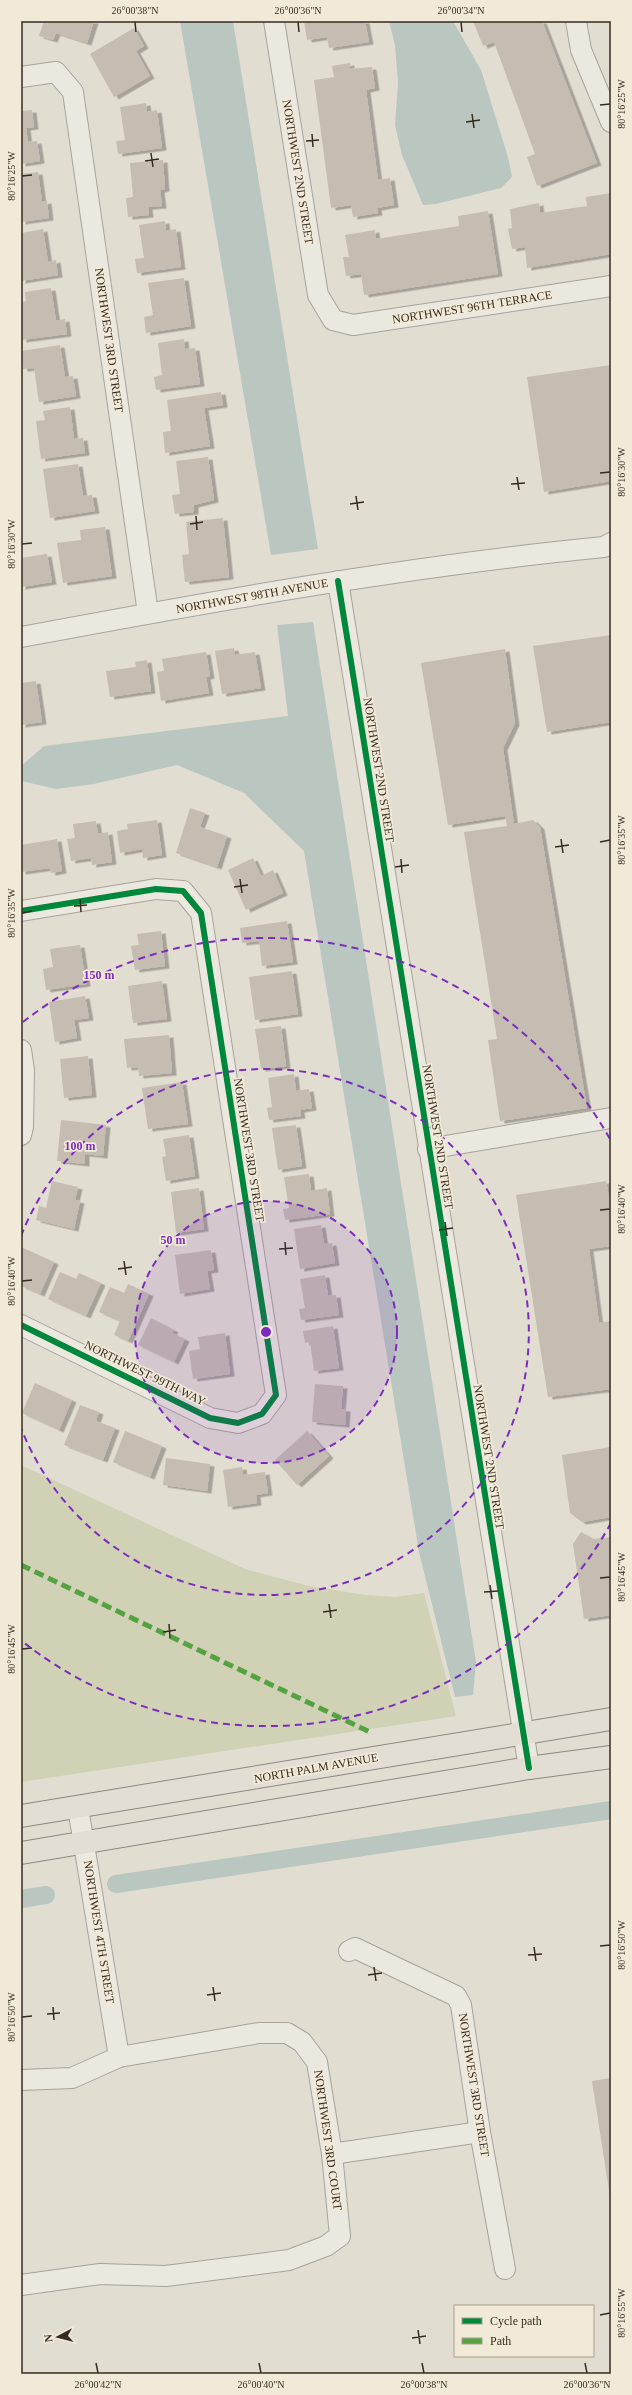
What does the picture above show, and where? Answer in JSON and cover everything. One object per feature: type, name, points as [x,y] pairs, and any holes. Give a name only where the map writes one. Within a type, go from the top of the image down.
[{"type":"main road","name":"NORTH PALM AVENUE","points":[[21,1816],[78,1808],[611,1719]]},
{"type":"main road","points":[[21,1853],[529,1768],[611,1757]]},
{"type":"street","name":"NORTHWEST 2ND STREET","points":[[274,21],[318,296],[333,320]]},
{"type":"street","points":[[576,21],[581,50],[611,122]]},
{"type":"street","name":"NORTHWEST 3RD STREET","points":[[21,77],[56,72],[73,92],[148,613]]},
{"type":"street","name":"NORTHWEST 96TH TERRACE","points":[[333,320],[352,325],[611,286]]},
{"type":"street","name":"NORTHWEST 98TH AVENUE","points":[[21,636],[148,613],[338,582],[542,553],[609,546]]},
{"type":"street","name":"NORTHWEST 2ND STREET","points":[[338,582],[522,1733],[529,1768]]},
{"type":"street","name":"NORTHWEST 3RD STREET","points":[[21,911],[156,888],[183,891],[201,913],[276,1395],[262,1414]]},
{"type":"street","points":[[21,1050],[24,1070],[23,1127],[21,1136]]},
{"type":"street","points":[[428,1149],[611,1118]]},
{"type":"street","name":"NORTHWEST 99TH WAY","points":[[21,1325],[210,1418],[238,1422],[262,1414]]},
{"type":"street","name":"NORTHWEST 4TH STREET","points":[[78,1808],[120,2057]]},
{"type":"street","name":"NORTHWEST 3RD STREET","points":[[348,1951],[356,1948],[456,1996],[461,2006],[480,2132],[505,2269]]},
{"type":"street","name":"NORTHWEST 3RD COURT","points":[[21,2286],[100,2274],[166,2276],[289,2260],[326,2246],[340,2236],[332,2154],[317,2062],[302,2042],[287,2033],[259,2033],[120,2057]]},
{"type":"street","points":[[21,2080],[72,2078],[120,2057]]},
{"type":"street","points":[[332,2154],[480,2132]]},
{"type":"green space","points":[[21,1465],[245,1569],[309,1586],[366,1595],[395,1597],[424,1593],[456,1716],[21,1782]]},
{"type":"shaded area","points":[[180,21],[233,21],[318,549],[271,555]]},
{"type":"shaded area","points":[[389,21],[453,21],[481,70],[508,157],[512,177],[501,188],[436,204],[423,205],[402,155],[395,125],[398,83],[395,45]]},
{"type":"shaded area","points":[[313,622],[476,1662],[473,1695],[455,1697],[419,1552],[304,851],[244,793],[177,765],[94,784],[56,789],[21,781],[21,766],[44,746],[288,716],[277,625]]},
{"type":"building","points":[[44,21],[94,21],[87,43],[56,33],[53,40],[39,36]]},
{"type":"building","points":[[304,21],[365,21],[369,42],[329,48],[327,37],[307,40]]},
{"type":"building","points":[[473,21],[542,21],[597,163],[537,186],[527,157],[535,154],[494,42],[483,46]]},
{"type":"building","points":[[134,28],[144,46],[136,51],[150,76],[114,97],[90,54]]},
{"type":"building","points":[[350,63],[350,69],[372,67],[375,88],[366,90],[378,180],[390,178],[394,205],[377,208],[378,213],[353,217],[351,205],[331,208],[314,80],[334,77],[332,66]]},
{"type":"building","points":[[146,103],[147,112],[157,110],[162,148],[118,154],[116,141],[125,140],[120,107]]},
{"type":"building","points":[[32,110],[34,127],[26,128],[28,142],[37,141],[40,161],[21,164],[21,111]]},
{"type":"building","points":[[163,160],[165,189],[160,190],[162,206],[148,207],[149,215],[128,217],[126,198],[133,197],[130,163]]},
{"type":"building","points":[[38,172],[42,202],[47,201],[49,218],[21,222],[21,174]]},
{"type":"building","points":[[611,193],[611,254],[527,268],[525,247],[512,249],[508,229],[512,228],[510,209],[539,203],[540,213],[587,206],[586,197]]},
{"type":"building","points":[[488,211],[498,274],[364,295],[361,274],[346,276],[343,257],[349,257],[345,235],[375,230],[376,239],[459,226],[458,216]]},
{"type":"building","points":[[165,221],[166,231],[176,229],[181,267],[137,273],[135,259],[144,258],[139,225]]},
{"type":"building","points":[[43,229],[48,262],[56,260],[58,275],[21,281],[21,233]]},
{"type":"building","points":[[184,278],[191,326],[146,333],[144,317],[153,315],[148,283]]},
{"type":"building","points":[[51,288],[56,321],[65,319],[67,334],[22,340],[21,302],[26,301],[25,292]]},
{"type":"building","points":[[184,339],[185,349],[195,348],[200,384],[156,390],[154,377],[162,375],[158,343]]},
{"type":"building","points":[[60,345],[65,377],[73,376],[76,396],[39,402],[34,368],[23,369],[21,351]]},
{"type":"building","points":[[611,365],[611,481],[544,492],[527,377]]},
{"type":"building","points":[[221,392],[223,405],[204,408],[210,446],[165,453],[163,432],[171,431],[167,400]]},
{"type":"building","points":[[70,407],[74,439],[83,438],[85,453],[41,459],[36,421],[45,420],[43,411]]},
{"type":"building","points":[[208,457],[214,500],[194,505],[194,512],[175,514],[172,495],[180,494],[176,461]]},
{"type":"building","points":[[78,464],[83,496],[92,495],[95,511],[50,518],[43,469]]},
{"type":"building","points":[[223,518],[229,577],[185,582],[182,555],[189,554],[186,522]]},
{"type":"building","points":[[105,527],[112,576],[63,583],[57,543],[81,540],[80,530]]},
{"type":"building","points":[[47,554],[52,582],[21,587],[21,558]]},
{"type":"building","points":[[611,635],[611,722],[547,732],[533,646]]},
{"type":"building","points":[[234,648],[235,655],[255,652],[261,688],[222,694],[215,651]]},
{"type":"building","points":[[505,649],[515,723],[503,748],[514,824],[533,820],[540,827],[587,1108],[500,1121],[488,1040],[497,1039],[464,832],[507,826],[505,816],[448,825],[421,663]]},
{"type":"building","points":[[206,652],[210,676],[206,677],[209,693],[161,701],[157,672],[164,671],[162,659]]},
{"type":"building","points":[[147,660],[151,691],[110,697],[106,671],[136,667],[135,662]]},
{"type":"building","points":[[36,681],[42,722],[21,725],[21,683]]},
{"type":"building","points":[[190,808],[205,813],[200,827],[227,836],[217,867],[176,853]]},
{"type":"building","points":[[157,820],[162,855],[143,858],[142,849],[120,853],[117,831],[128,829],[127,824]]},
{"type":"building","points":[[96,821],[98,834],[108,832],[112,862],[92,865],[91,858],[71,861],[67,839],[75,838],[73,824]]},
{"type":"building","points":[[57,839],[62,871],[51,873],[50,868],[21,872],[21,845]]},
{"type":"building","points":[[253,858],[261,876],[273,870],[283,893],[246,910],[228,870]]},
{"type":"building","points":[[287,921],[293,962],[262,966],[259,941],[242,943],[240,928]]},
{"type":"building","points":[[161,931],[165,966],[135,970],[131,946],[139,945],[137,934]]},
{"type":"building","points":[[80,945],[86,984],[46,990],[43,969],[53,967],[50,949]]},
{"type":"building","points":[[292,971],[298,1014],[255,1020],[249,977]]},
{"type":"building","points":[[162,981],[167,1019],[133,1023],[128,986]]},
{"type":"building","points":[[85,996],[89,1018],[74,1020],[77,1038],[55,1042],[49,1002]]},
{"type":"building","points":[[281,1026],[286,1066],[261,1069],[255,1029]]},
{"type":"building","points":[[169,1035],[172,1073],[139,1076],[138,1067],[127,1068],[124,1039]]},
{"type":"building","points":[[88,1056],[92,1095],[64,1098],[60,1059]]},
{"type":"building","points":[[294,1074],[296,1091],[309,1089],[312,1108],[300,1110],[301,1116],[269,1120],[267,1108],[272,1107],[268,1078]]},
{"type":"building","points":[[182,1082],[188,1124],[148,1129],[142,1088]]},
{"type":"building","points":[[61,1120],[106,1125],[103,1156],[85,1154],[85,1164],[57,1161]]},
{"type":"building","points":[[296,1125],[302,1166],[278,1170],[272,1128]]},
{"type":"building","points":[[189,1135],[195,1176],[166,1181],[162,1157],[166,1156],[163,1139]]},
{"type":"building","points":[[309,1174],[311,1191],[327,1188],[330,1214],[285,1220],[283,1209],[289,1208],[284,1177]]},
{"type":"building","points":[[52,1181],[78,1187],[75,1200],[80,1201],[74,1229],[36,1220],[39,1206],[46,1208]]},
{"type":"building","points":[[606,1181],[611,1208],[611,1246],[589,1249],[599,1323],[611,1321],[611,1389],[548,1397],[516,1195]]},
{"type":"building","points":[[199,1188],[204,1229],[176,1233],[171,1192]]},
{"type":"building","points":[[321,1225],[324,1244],[332,1243],[335,1263],[300,1269],[294,1229]]},
{"type":"building","points":[[21,1247],[54,1262],[40,1294],[21,1286]]},
{"type":"building","points":[[211,1250],[214,1270],[207,1271],[210,1289],[180,1294],[175,1255]]},
{"type":"building","points":[[60,1272],[76,1279],[79,1273],[101,1283],[86,1316],[48,1299]]},
{"type":"building","points":[[325,1275],[328,1296],[336,1295],[339,1315],[301,1320],[299,1309],[305,1308],[300,1279]]},
{"type":"building","points":[[128,1284],[149,1294],[128,1341],[114,1335],[120,1321],[99,1312],[110,1287],[124,1293]]},
{"type":"building","points":[[151,1318],[174,1330],[172,1333],[185,1339],[174,1362],[138,1345]]},
{"type":"building","points":[[333,1326],[339,1368],[314,1371],[310,1342],[305,1343],[303,1331]]},
{"type":"building","points":[[225,1333],[230,1374],[193,1379],[189,1351],[200,1349],[198,1337]]},
{"type":"building","points":[[35,1383],[72,1400],[59,1430],[22,1413]]},
{"type":"building","points":[[315,1384],[343,1386],[341,1409],[346,1409],[345,1425],[312,1422]]},
{"type":"building","points":[[80,1405],[99,1412],[96,1421],[115,1428],[103,1460],[64,1445]]},
{"type":"building","points":[[125,1431],[162,1446],[150,1477],[113,1462]]},
{"type":"building","points":[[307,1431],[329,1456],[297,1485],[275,1460]]},
{"type":"building","points":[[611,1447],[611,1517],[582,1522],[570,1513],[562,1455]]},
{"type":"building","points":[[166,1458],[210,1464],[207,1491],[163,1485]]},
{"type":"building","points":[[242,1467],[243,1475],[265,1472],[268,1493],[256,1495],[257,1503],[228,1507],[223,1470]]},
{"type":"building","points":[[581,1532],[593,1539],[611,1537],[611,1615],[584,1619],[573,1544]]},
{"type":"building","points":[[611,2078],[611,2197],[610,2197],[592,2081]]},
{"type":"waterway","points":[[116,1884],[611,1810]]},
{"type":"waterway","points":[[21,1899],[46,1895]]},
{"type":"marked path","points":[[21,1565],[372,1733]]},
{"type":"cycle path","points":[[338,581],[529,1768]]},
{"type":"cycle path","points":[[21,911],[156,889],[183,891],[201,913],[276,1395],[262,1414],[238,1423],[210,1418],[21,1325]]}]
